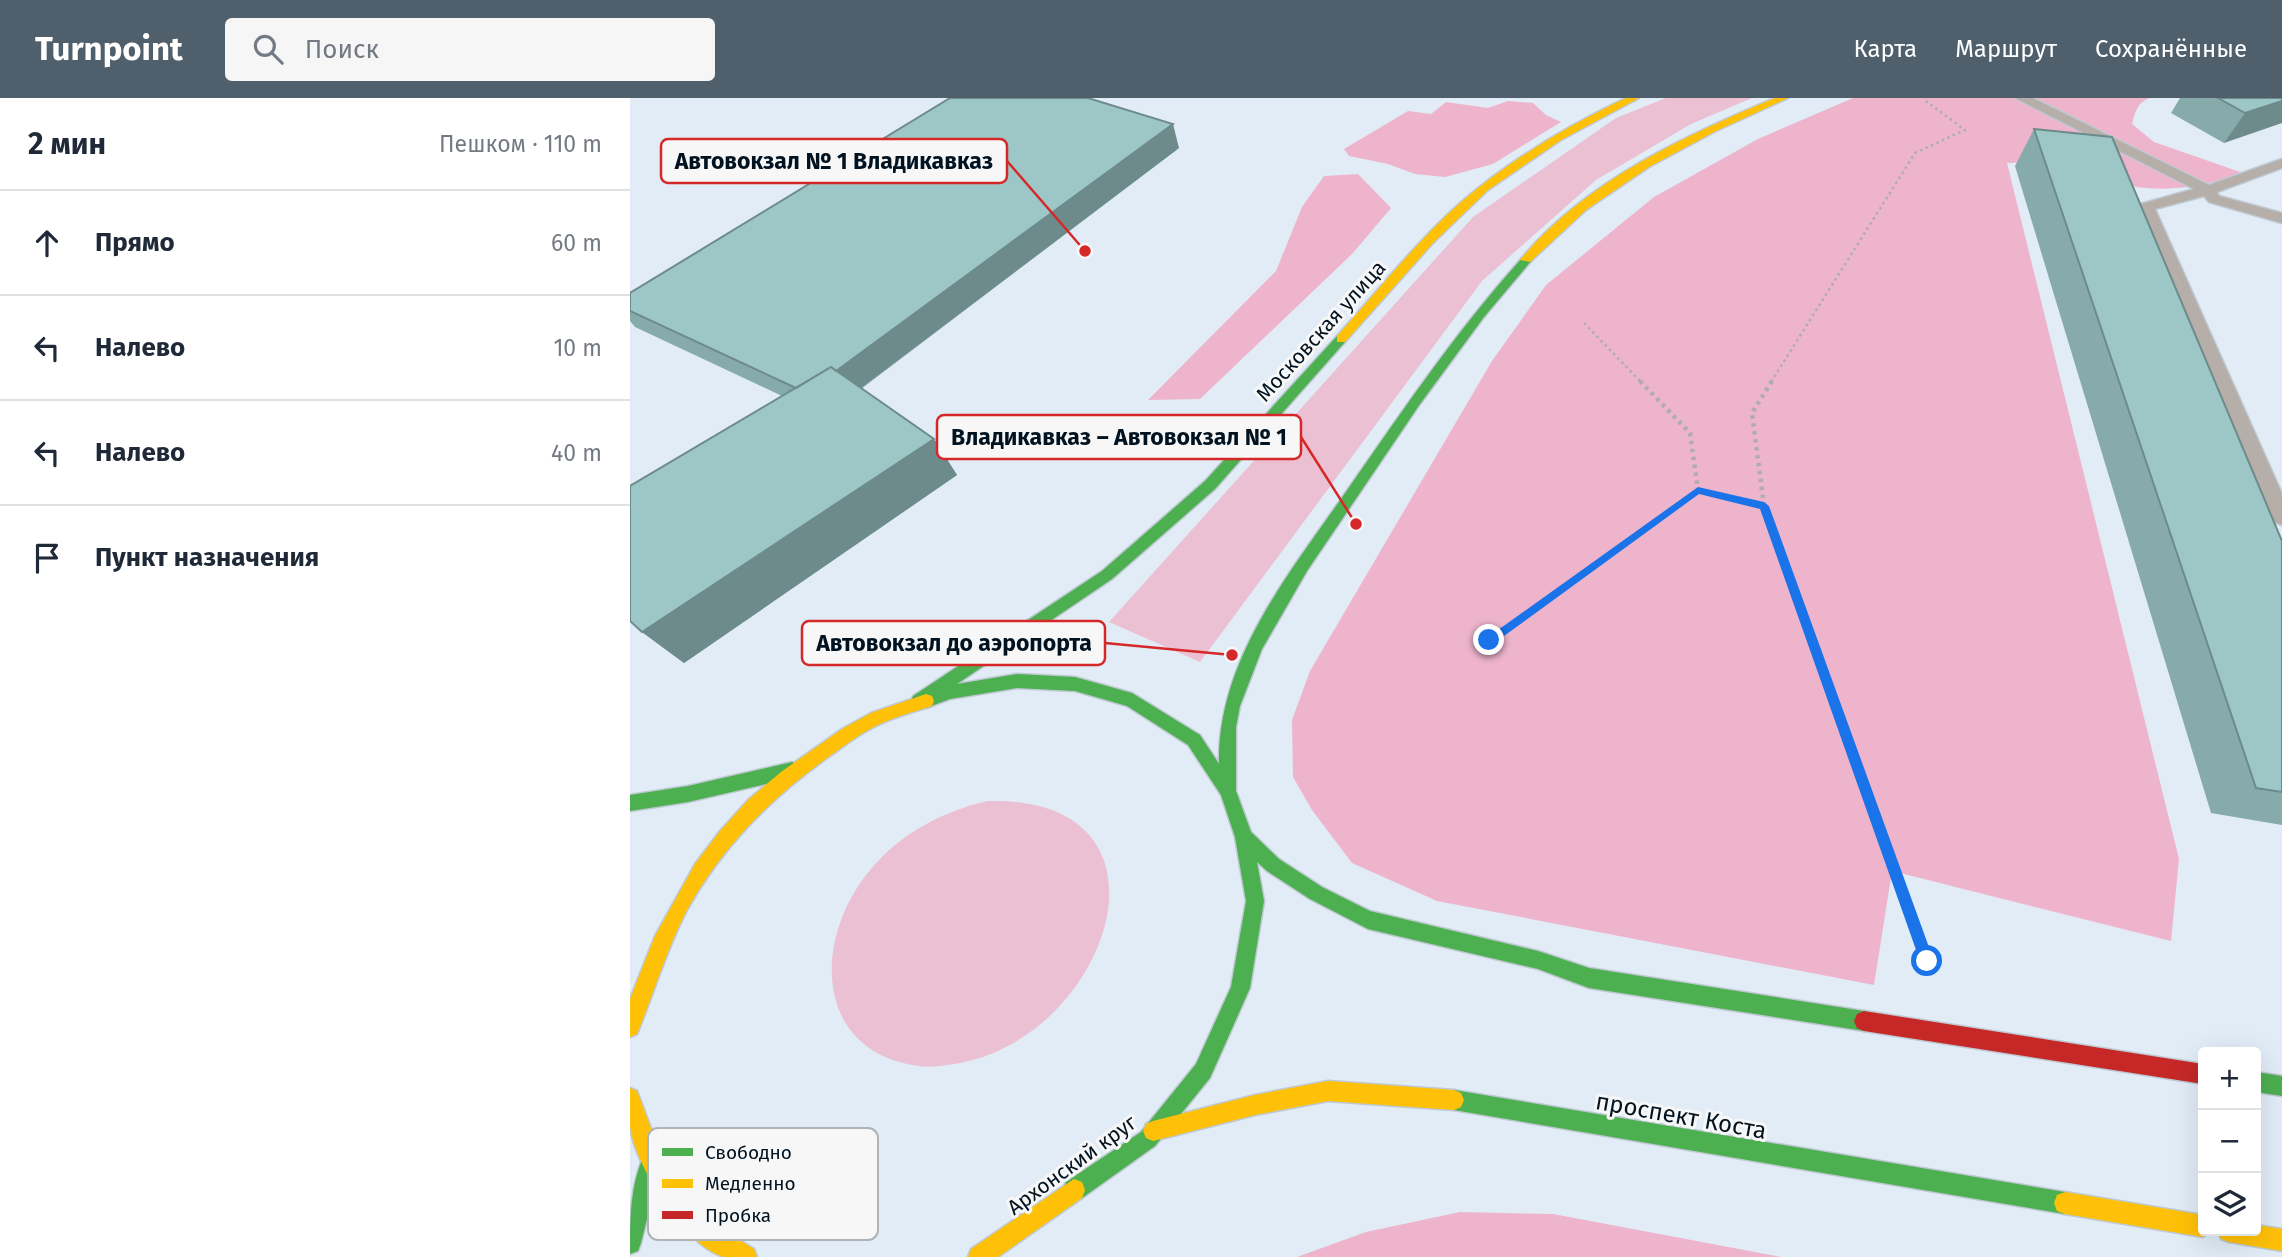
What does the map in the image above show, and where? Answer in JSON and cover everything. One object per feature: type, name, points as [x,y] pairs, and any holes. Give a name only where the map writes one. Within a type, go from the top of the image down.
[{"type":"main road","name":"Московская улица","points":[[914,704],[1107,575],[1210,485],[1444,225],[1496,181],[1581,122],[1634,98]]},
{"type":"main road","points":[[1228,790],[1231,709],[1247,666],[1297,576],[1469,325],[1536,250],[1604,192],[1702,133],[1783,98]]},
{"type":"main road","name":"Архонский круг","points":[[630,1027],[650,966],[691,882],[740,818],[794,769],[867,722],[949,692],[1017,681],[1076,684],[1132,700],[1194,740],[1228,790],[1244,837],[1255,901],[1240,988],[1203,1071],[1148,1139],[980,1257]]},
{"type":"main road","points":[[630,803],[688,794],[794,769]]},
{"type":"main road","points":[[1244,837],[1283,872],[1368,920],[1538,960],[1589,978],[2198,1073]]},
{"type":"main road","points":[[2261,1083],[2282,1086]]},
{"type":"main road","name":"проспект Коста","points":[[1153,1131],[1255,1105],[1328,1091],[1440,1098],[2198,1225]]},
{"type":"main road","points":[[630,1098],[648,1148]]},
{"type":"main road","points":[[630,1243],[648,1174]]},
{"type":"main road","points":[[2258,1236],[2282,1240]]},
{"type":"main road","points":[[715,1240],[724,1248],[746,1257]]},
{"type":"lane","points":[[2022,98],[2208,190],[2214,199],[2282,218]]},
{"type":"lane","points":[[2282,163],[2208,190],[2146,207],[2282,517]]},
{"type":"path","points":[[1923,99],[1965,130],[1915,153],[1752,413],[1764,506],[1927,961]]},
{"type":"path","points":[[1584,323],[1690,433],[1698,490]]},
{"type":"path","points":[[1489,640],[1698,490],[1764,506]]},
{"type":"shaded area","points":[[1666,98],[1752,98],[1691,124],[1596,180],[1482,281],[1200,662],[1109,622],[1473,217],[1616,118]]},
{"type":"shaded area","points":[[1853,98],[2150,98],[2139,105],[2132,124],[2154,142],[2243,173],[2218,181],[2164,189],[2130,186],[2077,167],[2007,163],[2179,859],[2171,941],[1892,871],[1874,985],[1437,901],[1352,863],[1312,810],[1293,777],[1292,720],[1310,671],[1492,361],[1546,285],[1654,197],[1758,139]]},
{"type":"shaded area","points":[[1508,101],[1533,103],[1546,115],[1561,122],[1493,164],[1445,177],[1415,174],[1388,164],[1349,156],[1344,149],[1408,111],[1431,114],[1446,102],[1488,108]]},
{"type":"shaded area","points":[[1358,174],[1391,208],[1353,253],[1200,399],[1148,400],[1276,271],[1302,207],[1324,176]]},
{"type":"shaded area","points":[[987,801],[1051,810],[1090,836],[1108,874],[1106,920],[1088,966],[1056,1010],[1013,1043],[960,1063],[929,1067],[883,1056],[858,1038],[841,1015],[833,987],[832,957],[839,926],[852,896],[871,869],[895,845],[938,818]]},
{"type":"shaded area","points":[[1460,1212],[1553,1214],[1781,1257],[1297,1257],[1366,1232]]},
{"type":"building","points":[[950,98],[1088,98],[1173,124],[836,371],[831,367],[796,388],[630,311],[630,293]]},
{"type":"building","points":[[2218,98],[2282,98],[2282,101],[2245,113]]},
{"type":"building","points":[[2034,129],[2112,137],[2282,541],[2282,792],[2256,788]]},
{"type":"building","points":[[831,367],[934,439],[642,632],[630,621],[630,486]]},
{"type":"traffic: fast","points":[[1228,791],[1227,738],[1232,706],[1254,648],[1269,621],[1302,567],[1436,372],[1479,315],[1526,260]]},
{"type":"traffic: fast","points":[[919,701],[1107,575],[1210,485],[1341,339]]},
{"type":"traffic: fast","points":[[926,701],[949,692],[1017,681],[1075,684],[1132,700],[1194,740],[1228,791],[1244,837],[1255,901],[1240,988],[1203,1071],[1148,1139],[1074,1190]]},
{"type":"traffic: fast","points":[[630,803],[688,794],[792,770]]},
{"type":"traffic: fast","points":[[1244,837],[1273,865],[1316,893],[1368,920],[1538,960],[1589,978],[1864,1021]]},
{"type":"traffic: fast","points":[[2261,1083],[2282,1086]]},
{"type":"traffic: fast","points":[[1454,1100],[2065,1203]]},
{"type":"traffic: fast","points":[[630,1243],[648,1174]]},
{"type":"traffic: slow","points":[[1341,339],[1429,241],[1485,188],[1532,153],[1634,98]]},
{"type":"traffic: slow","points":[[1526,260],[1553,233],[1613,185],[1679,146],[1783,98]]},
{"type":"traffic: slow","points":[[630,1027],[645,984],[680,905],[701,870],[754,806],[787,777],[864,724],[926,701]]},
{"type":"traffic: slow","points":[[1153,1131],[1255,1105],[1328,1091],[1454,1100]]},
{"type":"traffic: slow","points":[[630,1098],[648,1149]]},
{"type":"traffic: slow","points":[[979,1257],[1074,1190]]},
{"type":"traffic: slow","points":[[2065,1203],[2198,1225]]},
{"type":"traffic: slow","points":[[2258,1236],[2282,1240]]},
{"type":"traffic: slow","points":[[716,1240],[746,1257]]},
{"type":"traffic: jam","points":[[1864,1021],[2198,1073]]},
{"type":"place","name":"Автовокзал № 1 Владикавказ","points":[[1085,251]]},
{"type":"place","name":"Владикавказ – Автовокзал № 1","points":[[1356,524]]},
{"type":"place","name":"Автовокзал до аэропорта","points":[[1232,655]]},
{"type":"route","points":[[1489,640],[1698,490],[1764,506],[1927,961]]}]
